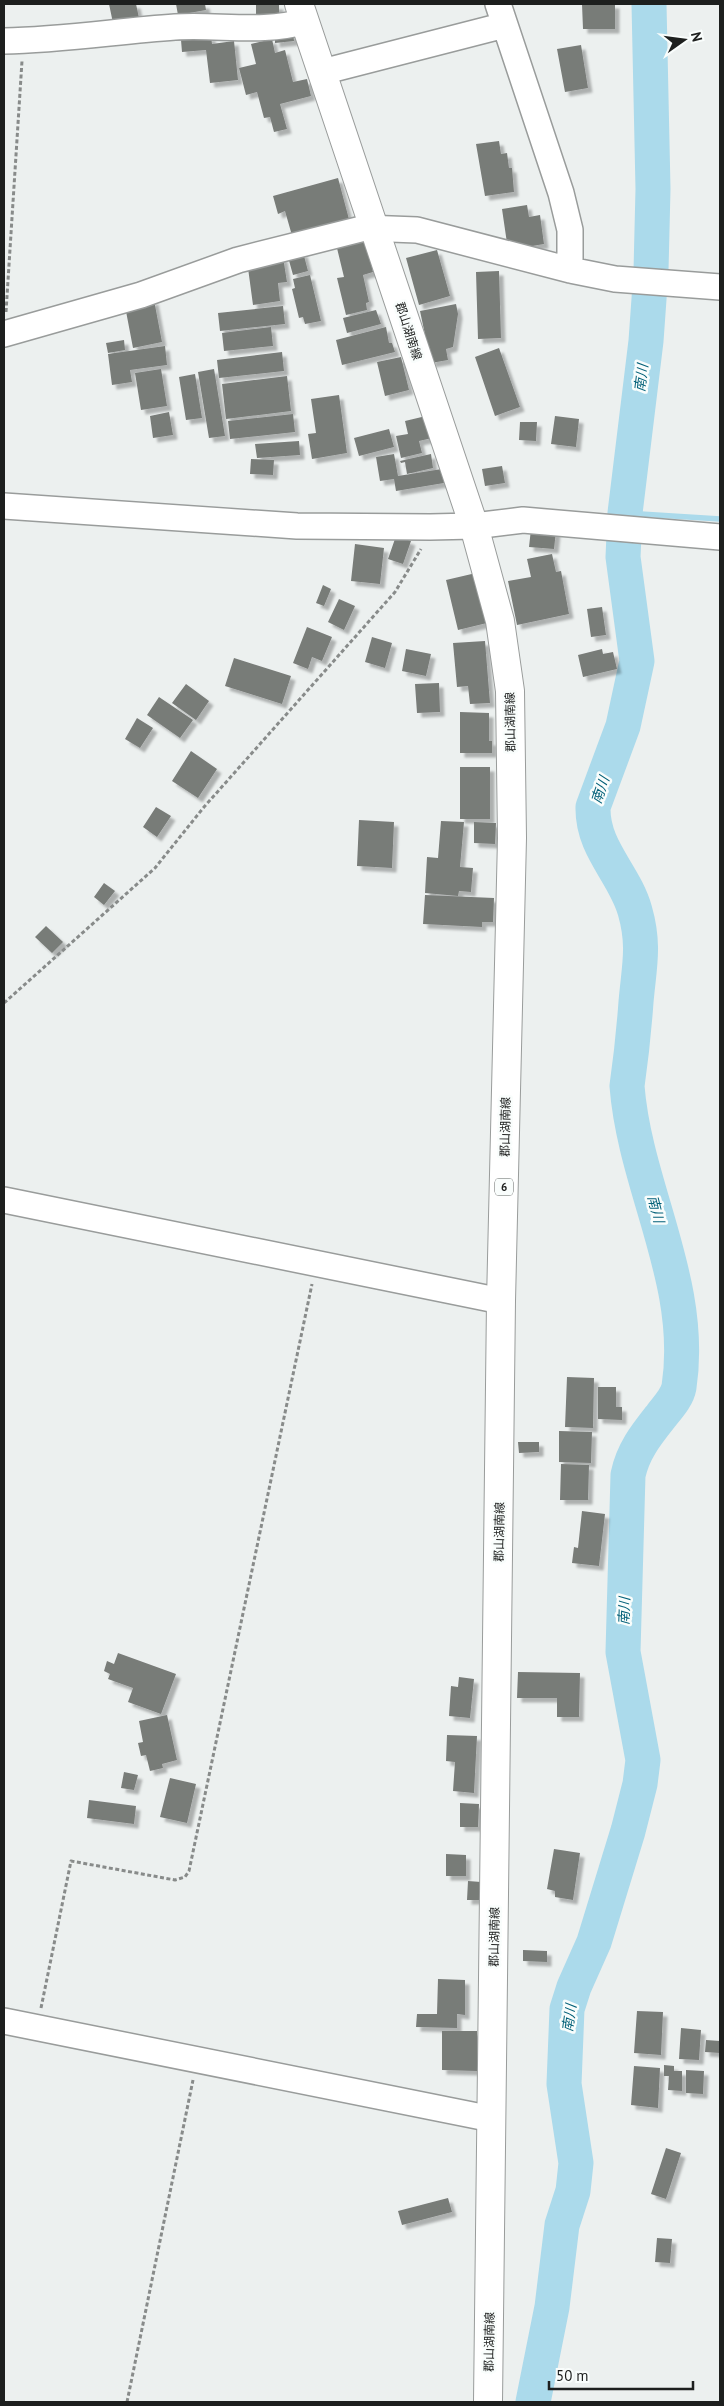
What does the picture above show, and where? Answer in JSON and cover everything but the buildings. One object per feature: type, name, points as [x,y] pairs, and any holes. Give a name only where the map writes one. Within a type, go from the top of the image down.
[{"type":"main road","name":"郡山湖南線","points":[[302,13],[474,526],[500,622],[510,691],[512,838],[501,1301],[488,2402]]},
{"type":"street","points":[[13,41],[57,40],[177,27],[262,27],[302,13]]},
{"type":"street","points":[[322,72],[502,14],[561,193],[570,230],[570,270]]},
{"type":"street","points":[[6,333],[141,295],[238,260],[357,229],[418,230],[570,270],[635,282],[720,287]]},
{"type":"street","points":[[4,506],[297,526],[474,526],[522,520],[720,537]]},
{"type":"street","points":[[4,1200],[501,1301]]},
{"type":"street","points":[[4,2021],[492,2119]]},
{"type":"path","points":[[6,333],[13,41]]},
{"type":"path","points":[[4,1004],[155,868],[204,808],[395,592],[415,563],[430,527]]},
{"type":"path","points":[[37,2028],[71,1861],[175,1880],[185,1877],[189,1872],[316,1264]]},
{"type":"path","points":[[127,2402],[197,2060]]},
{"type":"waterway","name":"南川","points":[[533,2402],[552,2307],[562,2225],[573,2191],[576,2163],[564,2084],[567,2009],[574,1987],[594,1942],[628,1831],[640,1784],[643,1760],[623,1652],[628,1475],[633,1458],[641,1444],[672,1403],[678,1391],[682,1348],[679,1310],[672,1273],[632,1124],[627,1086],[641,946],[640,935],[630,898],[603,849],[598,836],[594,822],[593,807],[623,726],[637,661],[623,557],[625,513],[646,341],[651,271],[653,189],[649,4]]},
{"type":"waterway","points":[[625,513],[720,519]]}]
